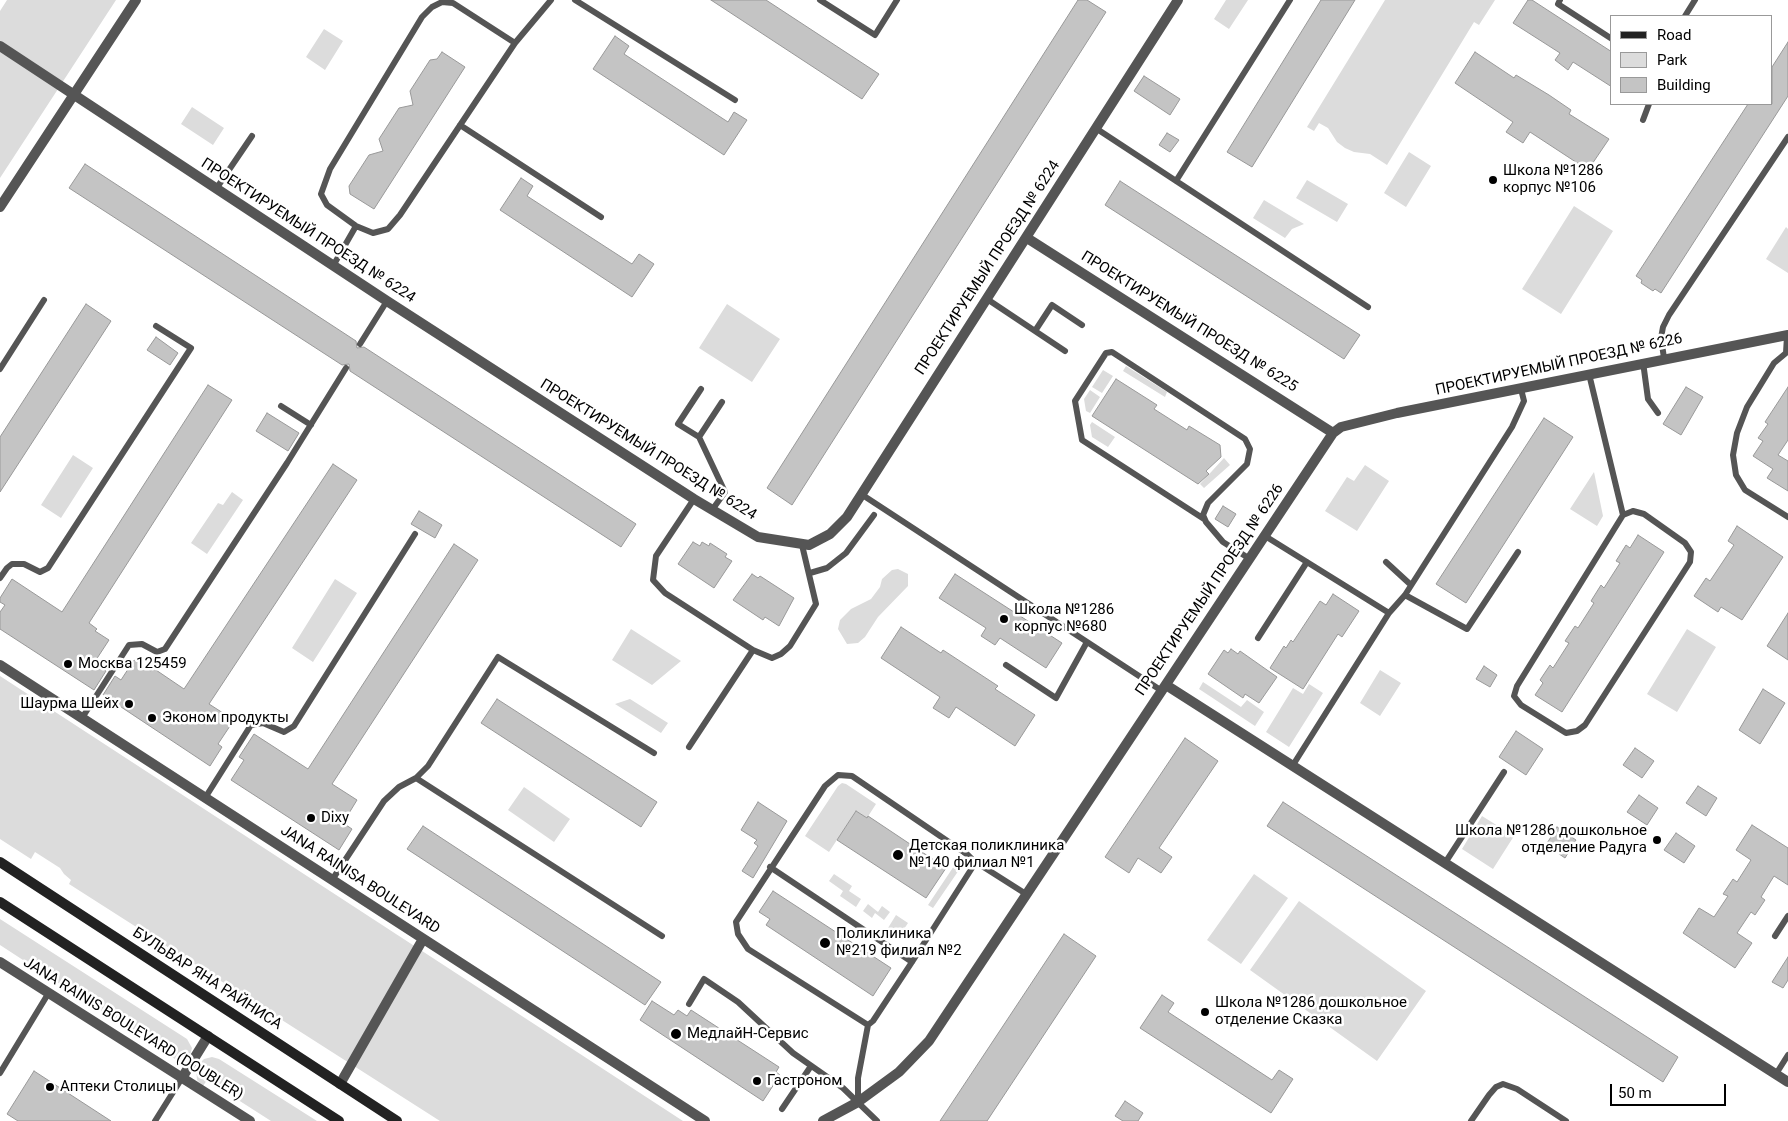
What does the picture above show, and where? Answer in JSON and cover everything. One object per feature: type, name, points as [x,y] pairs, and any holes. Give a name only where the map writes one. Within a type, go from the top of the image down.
[{"type":"main road","name":"БУЛЬВАР ЯНА РАЙНИСА","points":[[0,862],[397,1121]]},
{"type":"main road","points":[[0,902],[339,1121]]},
{"type":"street","points":[[0,208],[136,0]]},
{"type":"street","name":"ПРОЕКТИРУЕМЫЙ ПРОЕЗД № 6224","points":[[0,46],[333,266],[694,500],[758,537],[809,545],[830,534],[847,516],[1178,0]]},
{"type":"street","name":"ПРОЕКТИРУЕМЫЙ ПРОЕЗД № 6225","points":[[1027,238],[1333,433]]},
{"type":"street","name":"ПРОЕКТИРУЕМЫЙ ПРОЕЗД № 6226","points":[[822,1121],[858,1102],[899,1072],[929,1041],[1333,433],[1341,427],[1360,422],[1644,362],[1787,336]]},
{"type":"street","name":"JANA RAINISA BOULEVARD","points":[[0,665],[704,1121]]},
{"type":"street","points":[[1164,688],[1293,766],[1788,1082]]},
{"type":"street","points":[[340,1084],[423,939]]},
{"type":"street","name":"JANA RAINIS BOULEVARD (DOUBLER)","points":[[0,962],[250,1121]]},
{"type":"street","points":[[182,1078],[208,1036]]},
{"type":"lane","points":[[514,43],[453,3],[442,2],[432,7],[422,17],[323,183],[321,194],[327,205],[356,226],[373,233],[388,229],[400,215],[514,43],[551,0]]},
{"type":"lane","points":[[575,0],[735,100]]},
{"type":"lane","points":[[820,0],[875,36],[897,0]]},
{"type":"lane","points":[[1176,181],[1290,0]]},
{"type":"lane","points":[[1560,0],[1558,4],[1610,38]]},
{"type":"lane","points":[[1686,15],[1695,0]]},
{"type":"lane","points":[[1642,120],[1649,105]]},
{"type":"lane","points":[[460,125],[601,217]]},
{"type":"lane","points":[[1096,128],[1368,307]]},
{"type":"lane","points":[[216,189],[252,136]]},
{"type":"lane","points":[[1664,358],[1661,338],[1663,327],[1669,316],[1788,137]]},
{"type":"lane","points":[[333,266],[356,226]]},
{"type":"lane","points":[[987,299],[1065,351]]},
{"type":"lane","points":[[0,369],[44,300]]},
{"type":"lane","points":[[360,344],[387,301]]},
{"type":"lane","points":[[1035,331],[1052,305],[1082,325]]},
{"type":"lane","points":[[0,578],[12,564],[24,564],[40,572],[48,568],[191,348],[156,326]]},
{"type":"lane","points":[[1787,336],[1787,354],[1774,363],[1747,407],[1737,433],[1732,455],[1736,475],[1745,490],[1788,517]]},
{"type":"lane","points":[[1204,518],[1203,512],[1208,503],[1248,464],[1250,449],[1245,439],[1112,352],[1106,353],[1075,401],[1082,440],[1204,518],[1223,542],[1250,559]]},
{"type":"lane","points":[[1644,362],[1648,399],[1658,413]]},
{"type":"lane","points":[[82,718],[129,645],[142,644],[157,652],[165,649],[312,425],[346,368]]},
{"type":"lane","points":[[1589,374],[1623,515],[1517,686],[1514,696],[1521,705],[1566,733],[1576,731],[1585,724],[1690,562],[1691,552],[1685,543],[1651,518],[1633,511],[1623,515]]},
{"type":"lane","points":[[701,389],[678,424],[699,437],[725,492],[712,510]]},
{"type":"lane","points":[[1293,766],[1389,613],[1405,595],[1512,427],[1524,401],[1521,389]]},
{"type":"lane","points":[[699,437],[722,402]]},
{"type":"lane","points":[[281,406],[312,425]]},
{"type":"lane","points":[[861,494],[1087,642],[1164,688]]},
{"type":"lane","points":[[694,500],[656,556],[653,580],[665,593],[753,650],[772,658],[781,654],[790,646],[816,604],[802,545]]},
{"type":"lane","points":[[810,573],[827,568],[846,553],[874,515]]},
{"type":"lane","points":[[205,798],[252,725],[263,723],[284,732],[294,726],[415,534]]},
{"type":"lane","points":[[1265,536],[1389,613]]},
{"type":"lane","points":[[1405,595],[1467,629],[1518,552]]},
{"type":"lane","points":[[1258,638],[1307,562]]},
{"type":"lane","points":[[1386,562],[1411,585]]},
{"type":"lane","points":[[1006,665],[1056,698],[1087,642]]},
{"type":"lane","points":[[689,747],[753,650]]},
{"type":"lane","points":[[332,880],[384,801],[399,787],[416,778],[428,766],[498,657],[654,752]]},
{"type":"lane","points":[[1445,863],[1504,772]]},
{"type":"lane","points":[[868,1025],[748,949],[738,934],[736,922],[770,867],[825,786],[838,775],[846,774],[852,776],[974,861],[1026,894]]},
{"type":"lane","points":[[416,778],[662,936]]},
{"type":"lane","points":[[858,1102],[858,1078],[868,1025],[873,1021],[912,962],[972,868],[974,861]]},
{"type":"lane","points":[[770,867],[912,962]]},
{"type":"lane","points":[[1775,936],[1788,916]]},
{"type":"lane","points":[[690,1004],[704,979],[738,1002],[793,1053],[843,1088],[877,1121]]},
{"type":"lane","points":[[0,1073],[48,994]]},
{"type":"lane","points":[[1776,1074],[1788,1055]]},
{"type":"lane","points":[[782,1109],[810,1066]]},
{"type":"lane","points":[[155,1121],[182,1078]]},
{"type":"lane","points":[[1471,1121],[1488,1095],[1496,1087],[1503,1084],[1517,1089],[1566,1121]]},
{"type":"green space","points":[[7,0],[116,0],[0,178],[0,11]]},
{"type":"green space","points":[[1226,0],[1248,0],[1229,29],[1214,19]]},
{"type":"green space","points":[[1385,0],[1495,0],[1479,25],[1474,22],[1387,165],[1370,154],[1354,152],[1345,148],[1337,142],[1328,128],[1319,123],[1314,131],[1307,127]]},
{"type":"green space","points":[[324,29],[343,41],[325,70],[306,57]]},
{"type":"green space","points":[[192,107],[224,128],[213,145],[181,124]]},
{"type":"green space","points":[[1409,152],[1431,166],[1406,207],[1384,193]]},
{"type":"green space","points":[[1307,180],[1348,204],[1337,222],[1296,198]]},
{"type":"green space","points":[[1264,200],[1304,224],[1292,229],[1285,238],[1253,218]]},
{"type":"green space","points":[[1574,206],[1613,231],[1561,314],[1522,289]]},
{"type":"green space","points":[[1786,227],[1788,229],[1788,273],[1766,259]]},
{"type":"green space","points":[[727,304],[780,339],[752,382],[699,348]]},
{"type":"green space","points":[[1126,366],[1167,392],[1165,397],[1123,371]]},
{"type":"green space","points":[[1103,370],[1113,376],[1102,393],[1092,387]]},
{"type":"green space","points":[[1090,390],[1100,397],[1090,413],[1086,411],[1084,399]]},
{"type":"green space","points":[[1092,422],[1115,437],[1108,447],[1092,437],[1090,425]]},
{"type":"green space","points":[[73,455],[93,468],[61,518],[41,505]]},
{"type":"green space","points":[[1224,458],[1230,465],[1204,488],[1200,484]]},
{"type":"green space","points":[[1365,465],[1389,481],[1357,531],[1325,511],[1347,477],[1354,481]]},
{"type":"green space","points":[[1594,472],[1603,516],[1597,526],[1570,509]]},
{"type":"green space","points":[[232,492],[243,500],[207,554],[191,543],[218,503],[223,505]]},
{"type":"green space","points":[[898,569],[908,574],[908,586],[878,617],[865,637],[858,643],[847,644],[838,629],[840,620],[851,609],[871,599],[880,587],[882,579],[892,570]]},
{"type":"green space","points":[[335,579],[357,593],[313,662],[292,648]]},
{"type":"green space","points":[[631,629],[681,661],[652,685],[612,660]]},
{"type":"green space","points":[[1687,629],[1716,647],[1677,712],[1647,694]]},
{"type":"green space","points":[[1380,670],[1401,683],[1380,716],[1360,703]]},
{"type":"green space","points":[[0,676],[683,1121],[440,1121],[69,884],[71,880],[60,868],[35,852],[31,859],[0,839]]},
{"type":"green space","points":[[1203,682],[1241,707],[1247,700],[1264,712],[1255,726],[1199,689]]},
{"type":"green space","points":[[1309,684],[1323,693],[1289,747],[1266,732],[1293,688],[1303,694]]},
{"type":"green space","points":[[630,699],[668,723],[661,733],[615,704]]},
{"type":"green space","points":[[842,783],[876,804],[867,818],[856,811],[829,852],[805,836],[838,786]]},
{"type":"green space","points":[[524,787],[570,819],[554,842],[508,810]]},
{"type":"green space","points":[[1482,816],[1514,836],[1493,869],[1462,849]]},
{"type":"green space","points":[[956,863],[961,867],[933,908],[928,905]]},
{"type":"green space","points":[[834,874],[852,886],[849,891],[861,899],[856,907],[840,896],[843,891],[829,881]]},
{"type":"green space","points":[[1254,874],[1288,898],[1241,964],[1207,940]]},
{"type":"green space","points":[[1299,901],[1426,991],[1377,1061],[1250,970]]},
{"type":"green space","points":[[868,904],[878,912],[882,906],[890,912],[884,920],[875,913],[872,918],[863,911]]},
{"type":"green space","points":[[896,915],[908,923],[900,935],[888,928]]},
{"type":"green space","points":[[0,919],[187,1039],[192,1048],[189,1059],[184,1064],[175,1066],[178,1061],[0,945]]},
{"type":"green space","points":[[212,1057],[219,1059],[317,1121],[271,1121],[207,1080],[203,1086],[197,1080],[196,1067],[204,1059]]},
{"type":"building","points":[[711,0],[766,0],[879,74],[862,99]]},
{"type":"building","points":[[1078,0],[1087,0],[1106,12],[792,505],[767,488]]},
{"type":"building","points":[[1321,0],[1355,0],[1252,167],[1227,152]]},
{"type":"building","points":[[1528,0],[1532,0],[1610,51],[1610,86],[1573,62],[1568,70],[1555,60],[1560,53],[1513,23]]},
{"type":"building","points":[[615,36],[629,46],[624,54],[728,122],[734,112],[747,120],[724,155],[593,69]]},
{"type":"building","points":[[1788,42],[1788,96],[1661,293],[1655,289],[1653,291],[1641,283],[1642,280],[1636,276],[1747,105],[1773,105],[1773,65]]},
{"type":"building","points":[[442,52],[465,67],[374,209],[350,194],[349,186],[369,155],[383,151],[379,139],[399,108],[413,105],[410,91],[430,60],[437,59]]},
{"type":"building","points":[[1475,52],[1514,78],[1516,75],[1549,95],[1571,110],[1569,114],[1609,139],[1588,170],[1530,132],[1523,143],[1506,132],[1513,122],[1455,83]]},
{"type":"building","points":[[1144,76],[1180,99],[1170,115],[1134,91]]},
{"type":"building","points":[[1167,133],[1179,140],[1170,152],[1159,145]]},
{"type":"building","points":[[85,164],[356,341],[357,348],[364,347],[636,524],[621,547],[350,371],[349,364],[342,365],[69,188]]},
{"type":"building","points":[[521,178],[533,186],[527,196],[632,264],[639,254],[654,264],[632,297],[500,210]]},
{"type":"building","points":[[1120,181],[1360,335],[1344,359],[1105,205]]},
{"type":"building","points":[[86,304],[111,321],[0,492],[0,437]]},
{"type":"building","points":[[156,337],[178,353],[170,365],[147,350]]},
{"type":"building","points":[[1116,379],[1157,405],[1154,409],[1187,430],[1189,426],[1220,445],[1221,457],[1206,471],[1209,474],[1198,484],[1092,416]]},
{"type":"building","points":[[208,385],[232,400],[89,623],[97,629],[95,631],[109,640],[94,663],[106,671],[94,690],[0,629],[0,612],[5,605],[0,602],[0,598],[12,579],[62,612]]},
{"type":"building","points":[[1686,387],[1703,397],[1681,435],[1663,424]]},
{"type":"building","points":[[1788,387],[1788,440],[1778,455],[1788,461],[1788,491],[1767,478],[1773,469],[1753,456],[1763,441],[1758,438],[1768,424],[1765,422]]},
{"type":"building","points":[[267,413],[299,433],[288,451],[256,431]]},
{"type":"building","points":[[1544,418],[1573,437],[1466,603],[1436,584]]},
{"type":"building","points":[[333,464],[357,480],[209,704],[234,720],[218,744],[222,747],[210,766],[103,695],[115,676],[121,680],[134,660],[151,671],[153,668],[184,689]]},
{"type":"building","points":[[1223,506],[1236,514],[1228,527],[1215,519]]},
{"type":"building","points":[[419,511],[442,525],[435,538],[411,524]]},
{"type":"building","points":[[1737,526],[1783,557],[1742,620],[1721,607],[1718,612],[1694,596],[1706,578],[1710,581],[1734,545],[1728,541]]},
{"type":"building","points":[[1638,535],[1664,552],[1562,712],[1535,695],[1543,683],[1540,680],[1550,665],[1553,668],[1569,643],[1565,641],[1575,626],[1578,628],[1594,603],[1591,601],[1601,585],[1604,588],[1620,563],[1616,561],[1626,545],[1630,548]]},
{"type":"building","points":[[693,542],[700,546],[702,542],[709,546],[710,543],[727,554],[725,557],[732,561],[714,588],[678,564]]},
{"type":"building","points":[[454,544],[478,560],[332,784],[357,800],[343,823],[352,829],[339,850],[231,780],[244,760],[239,757],[254,734],[308,769]]},
{"type":"building","points":[[752,574],[758,578],[760,576],[794,598],[779,626],[765,617],[763,620],[733,600]]},
{"type":"building","points":[[955,574],[1062,643],[1046,668],[1000,638],[995,645],[981,636],[986,628],[939,598]]},
{"type":"building","points":[[1333,594],[1359,611],[1342,637],[1338,634],[1303,689],[1270,668],[1284,646],[1286,648],[1291,640],[1293,642],[1320,601],[1326,605]]},
{"type":"building","points":[[1788,613],[1788,660],[1767,646]]},
{"type":"building","points":[[901,627],[941,653],[943,650],[998,686],[995,689],[1035,715],[1015,746],[956,707],[949,718],[933,708],[940,697],[881,658]]},
{"type":"building","points":[[1231,649],[1238,654],[1240,651],[1277,677],[1259,703],[1245,694],[1243,698],[1208,674],[1224,650],[1228,653]]},
{"type":"building","points":[[1484,666],[1497,675],[1490,687],[1476,679]]},
{"type":"building","points":[[1763,689],[1785,703],[1760,744],[1739,730]]},
{"type":"building","points":[[497,699],[657,802],[641,827],[481,723]]},
{"type":"building","points":[[1516,731],[1543,749],[1526,775],[1499,757]]},
{"type":"building","points":[[1185,738],[1218,761],[1159,848],[1172,857],[1161,873],[1138,858],[1129,873],[1105,857]]},
{"type":"building","points":[[1635,748],[1654,761],[1642,778],[1623,765]]},
{"type":"building","points":[[1698,786],[1717,798],[1706,816],[1686,803]]},
{"type":"building","points":[[1639,795],[1658,808],[1647,825],[1627,812]]},
{"type":"building","points":[[758,802],[787,821],[753,878],[742,871],[758,846],[754,843],[757,840],[741,830]]},
{"type":"building","points":[[1283,802],[1678,1057],[1663,1082],[1267,826]]},
{"type":"building","name":"Детская поликлиника №140 филиал №1","points":[[856,811],[867,818],[868,816],[946,868],[926,898],[837,840]]},
{"type":"building","points":[[1752,825],[1788,848],[1788,885],[1774,876],[1761,897],[1765,900],[1755,915],[1751,912],[1737,933],[1752,943],[1735,968],[1683,933],[1699,908],[1714,917],[1728,896],[1723,894],[1733,879],[1737,882],[1751,860],[1736,850]]},
{"type":"building","points":[[423,826],[661,982],[645,1005],[407,849]]},
{"type":"building","points":[[1557,827],[1576,840],[1565,858],[1546,845]]},
{"type":"building","points":[[1676,833],[1695,846],[1684,863],[1664,850]]},
{"type":"building","name":"Поликлиника №219 филиал №2","points":[[773,891],[891,968],[873,996],[766,925],[770,919],[759,912]]},
{"type":"building","points":[[1064,934],[1096,956],[987,1121],[940,1121]]},
{"type":"building","points":[[1788,957],[1788,980],[1783,988],[1772,982]]},
{"type":"building","points":[[1162,995],[1174,1003],[1168,1012],[1272,1080],[1279,1070],[1293,1079],[1271,1113],[1140,1028]]},
{"type":"building","points":[[652,1001],[674,1015],[678,1010],[687,1016],[691,1010],[779,1067],[776,1072],[780,1075],[763,1101],[640,1020]]},
{"type":"building","points":[[34,1071],[111,1121],[18,1121],[7,1114]]},
{"type":"building","points":[[1125,1101],[1143,1113],[1138,1121],[1123,1121],[1115,1116]]},
{"type":"place","name":"Школа №1286 корпус №106","points":[[1493,180]]},
{"type":"place","name":"Школа №1286 корпус №680","points":[[1004,619]]},
{"type":"place","name":"Москва 125459","points":[[68,664]]},
{"type":"place","name":"Шаурма Шейх","points":[[129,704]]},
{"type":"place","name":"Эконом продукты","points":[[152,718]]},
{"type":"place","name":"Dixy","points":[[311,818]]},
{"type":"place","name":"Школа №1286 дошкольное отделение Радуга","points":[[1657,840]]},
{"type":"place","name":"Детская поликлиника №140 филиал №1","points":[[898,855]]},
{"type":"place","name":"Поликлиника №219 филиал №2","points":[[825,943]]},
{"type":"place","name":"Школа №1286 дошкольное отделение Сказка","points":[[1205,1012]]},
{"type":"place","name":"МедлайН-Сервис","points":[[676,1034]]},
{"type":"place","name":"Гастроном","points":[[757,1081]]},
{"type":"place","name":"Аптеки Столицы","points":[[50,1087]]}]
